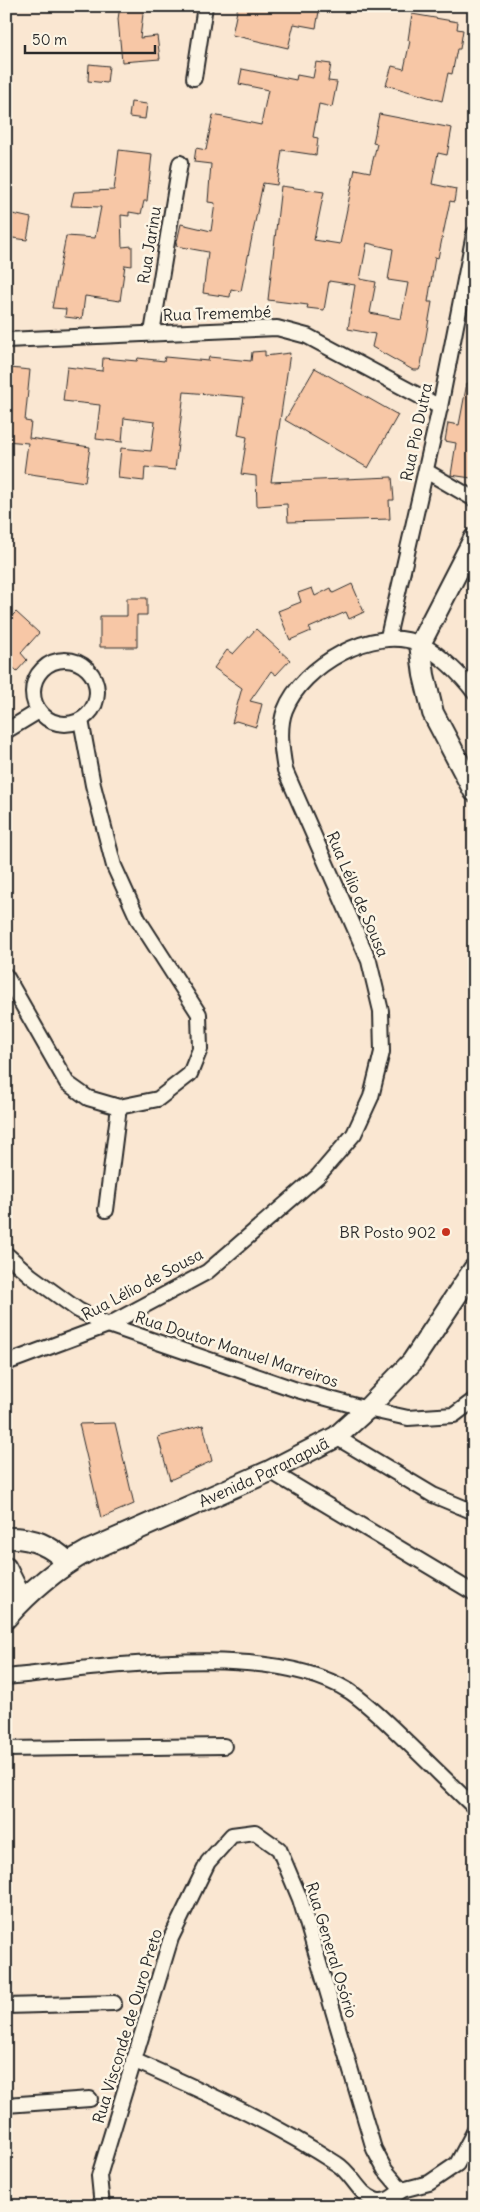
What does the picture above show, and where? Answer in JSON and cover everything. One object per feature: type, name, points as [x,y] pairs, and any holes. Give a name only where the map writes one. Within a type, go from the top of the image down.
[{"type":"street","points":[[194,78],[206,6]]},
{"type":"street","name":"Rua Jarinu","points":[[152,333],[180,163]]},
{"type":"street","name":"Rua Pio Dutra","points":[[388,638],[440,407],[474,234]]},
{"type":"street","name":"Rua Tremembé","points":[[6,340],[277,328],[307,336],[440,407]]},
{"type":"street","points":[[426,471],[474,499]]},
{"type":"street","points":[[474,539],[420,644],[432,713],[474,790]]},
{"type":"street","name":"Rua Lélio de Sousa","points":[[6,1363],[108,1325],[207,1272],[318,1176],[354,1134],[371,1097],[382,1052],[381,1011],[369,961],[285,770],[281,744],[284,710],[308,675],[342,652],[388,638],[420,644]]},
{"type":"street","points":[[420,644],[460,673],[474,692]]},
{"type":"street","points":[[67,659],[76,661],[90,672],[97,689],[93,707],[81,720],[72,723],[54,722],[39,711],[33,694],[36,676],[49,664],[67,659]]},
{"type":"street","points":[[6,730],[39,711]]},
{"type":"street","points":[[6,976],[51,1058],[67,1083],[88,1098],[119,1107],[158,1099],[190,1074],[200,1049],[199,1014],[138,919],[114,866],[93,785],[81,720]]},
{"type":"street","points":[[106,1210],[119,1107]]},
{"type":"street","name":"Rua Doutor Manuel Marreiros","points":[[6,1254],[31,1276],[78,1310],[108,1325],[297,1390],[367,1410],[408,1418],[454,1415],[474,1400]]},
{"type":"street","name":"Avenida Paranapuã","points":[[6,1618],[22,1600],[68,1562],[165,1516],[270,1471],[336,1437],[367,1410],[412,1362],[474,1269]]},
{"type":"street","points":[[336,1437],[433,1495],[474,1512]]},
{"type":"street","points":[[270,1471],[474,1593]]},
{"type":"street","points":[[7,1540],[30,1538],[49,1547],[68,1562]]},
{"type":"street","points":[[6,1568],[22,1600]]},
{"type":"street","points":[[6,1677],[147,1664],[219,1662],[300,1670],[349,1691],[381,1716],[474,1808]]},
{"type":"street","points":[[6,1749],[224,1746]]},
{"type":"street","name":"Rua General Osório","points":[[208,1862],[232,1835],[255,1832],[279,1849],[300,1899],[374,2149],[385,2170],[402,2190]]},
{"type":"street","name":"Rua Visconde de Ouro Preto","points":[[102,2206],[99,2176],[133,2060],[171,1938],[208,1862]]},
{"type":"street","points":[[6,2006],[114,2003]]},
{"type":"street","points":[[133,2060],[239,2107],[340,2165],[366,2195],[377,2201],[390,2199],[402,2190],[429,2183],[457,2164],[474,2132]]},
{"type":"street","points":[[6,2105],[90,2099]]},
{"type":"building","points":[[120,6],[144,6],[140,38],[157,36],[160,59],[122,62],[118,19]]},
{"type":"building","points":[[238,6],[320,6],[316,28],[294,24],[288,48],[232,35]]},
{"type":"building","points":[[412,14],[458,22],[457,29],[463,30],[460,49],[457,49],[452,74],[448,73],[442,101],[386,85],[392,66],[404,69],[410,41],[408,40]]},
{"type":"building","points":[[316,62],[331,64],[328,81],[337,82],[332,107],[319,104],[313,137],[318,138],[316,155],[282,150],[277,185],[263,183],[241,291],[231,289],[230,297],[203,293],[208,252],[176,246],[181,224],[211,231],[215,203],[208,202],[211,164],[194,162],[196,148],[206,150],[213,115],[261,125],[268,90],[239,84],[242,69],[296,80],[297,75],[313,78]]},
{"type":"building","points":[[89,64],[109,66],[107,83],[88,81]]},
{"type":"building","points":[[131,102],[147,104],[145,119],[129,117]]},
{"type":"building","points":[[379,114],[452,128],[447,155],[438,153],[432,184],[456,189],[454,202],[450,201],[438,258],[435,257],[428,302],[432,302],[419,370],[413,370],[372,347],[375,334],[348,329],[355,285],[329,281],[324,310],[307,308],[308,305],[268,300],[281,186],[324,192],[314,240],[340,244],[355,169],[370,172],[377,144],[373,143]],"holes":[[[367,243],[393,249],[388,280],[408,283],[401,319],[370,313],[376,282],[360,279]]]},
{"type":"building","points":[[119,150],[152,154],[147,201],[144,201],[141,214],[129,212],[129,216],[121,215],[122,247],[132,246],[132,266],[125,265],[120,301],[85,296],[82,319],[65,317],[66,309],[52,308],[66,236],[95,238],[101,207],[71,206],[74,192],[114,190]]},
{"type":"building","points":[[8,213],[31,218],[27,240],[6,237]]},
{"type":"building","points":[[265,351],[265,356],[290,353],[271,482],[392,477],[394,500],[389,500],[390,519],[288,522],[287,504],[257,506],[256,476],[241,474],[247,437],[238,435],[244,397],[184,392],[175,470],[145,467],[144,481],[118,478],[121,448],[151,451],[155,422],[124,418],[122,442],[96,439],[100,405],[63,401],[67,367],[102,371],[103,358],[137,361],[138,358],[164,361],[165,357],[208,361],[209,357],[251,361],[252,352]]},
{"type":"building","points":[[10,368],[30,370],[25,421],[31,422],[29,438],[90,447],[85,482],[24,473],[28,443],[6,441],[6,405]]},
{"type":"building","points":[[315,368],[398,415],[368,468],[285,420]]},
{"type":"building","points":[[467,383],[474,384],[474,459],[471,478],[451,475],[456,443],[445,441],[448,423],[459,425]]},
{"type":"building","points":[[352,584],[364,612],[349,619],[346,612],[309,628],[311,631],[290,640],[278,611],[301,602],[298,593],[312,588],[315,596],[331,588],[333,593]]},
{"type":"building","points":[[127,598],[147,598],[147,615],[137,615],[137,647],[100,647],[100,616],[127,616]]},
{"type":"building","points":[[16,612],[39,633],[21,653],[27,660],[17,671],[10,665],[6,669],[6,622]]},
{"type":"building","points":[[256,629],[290,660],[276,675],[271,671],[250,701],[262,704],[256,727],[236,721],[232,723],[242,688],[214,668],[227,650],[233,654]]},
{"type":"building","points":[[115,1423],[134,1504],[101,1518],[79,1424]]},
{"type":"building","points":[[203,1425],[212,1461],[170,1480],[158,1437]]},
{"type":"place","name":"BR Posto 902","points":[[446,1232]]}]
